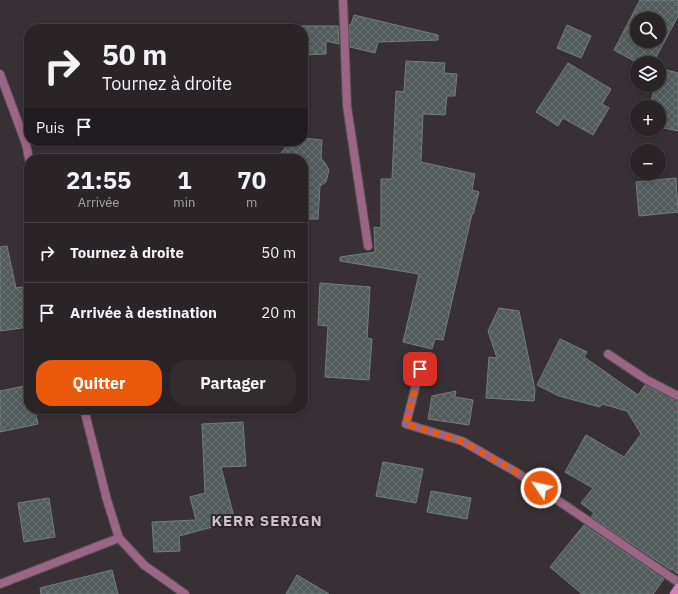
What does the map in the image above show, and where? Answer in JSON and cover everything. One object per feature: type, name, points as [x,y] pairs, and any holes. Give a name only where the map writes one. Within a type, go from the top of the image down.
[{"type":"street","points":[[343,0],[347,106],[368,246]]},
{"type":"street","points":[[0,74],[24,139]]},
{"type":"street","points":[[608,354],[648,380],[678,396]]},
{"type":"street","points":[[420,369],[406,424],[462,441],[509,468],[566,505],[678,582]]},
{"type":"street","points":[[85,414],[107,500],[119,538],[144,565],[185,594]]},
{"type":"street","points":[[0,584],[119,538]]},
{"type":"street","points":[[674,594],[678,588]]},
{"type":"building","points":[[640,0],[678,0],[678,16],[666,39],[666,12],[634,12]]},
{"type":"building","points":[[354,15],[438,35],[438,40],[378,42],[375,53],[350,47],[349,25],[351,25]]},
{"type":"building","points":[[630,19],[630,48],[661,48],[657,56],[630,56],[630,59],[614,50]]},
{"type":"building","points":[[567,25],[591,36],[581,58],[557,48]]},
{"type":"building","points":[[308,26],[338,26],[339,44],[326,41],[326,54],[308,55]]},
{"type":"building","points":[[406,61],[445,63],[444,73],[457,74],[455,96],[447,96],[445,115],[423,114],[421,162],[475,174],[472,190],[479,192],[472,214],[443,340],[435,339],[432,349],[403,342],[419,274],[340,261],[340,257],[375,252],[374,227],[381,228],[381,179],[392,179],[396,91],[404,92]]},
{"type":"building","points":[[568,63],[611,89],[602,104],[609,108],[593,135],[563,118],[558,126],[536,112]]},
{"type":"building","points":[[666,70],[678,73],[678,131],[666,128],[666,100],[652,100],[653,92],[666,92]]},
{"type":"building","points":[[308,139],[322,140],[321,158],[329,170],[326,182],[320,186],[318,219],[308,219],[308,154],[280,154],[287,146],[308,146]]},
{"type":"building","points":[[676,178],[678,212],[639,216],[636,182]]},
{"type":"building","points":[[7,246],[16,288],[24,287],[24,328],[0,331],[0,247]]},
{"type":"building","points":[[320,283],[370,287],[367,338],[372,339],[369,380],[325,377],[328,326],[318,325]]},
{"type":"building","points":[[499,308],[519,311],[535,390],[534,401],[486,398],[489,357],[497,358],[488,331]]},
{"type":"building","points":[[560,339],[587,352],[584,357],[638,395],[645,385],[678,401],[678,574],[591,517],[594,513],[581,503],[593,488],[565,472],[586,435],[624,457],[641,434],[627,411],[602,404],[600,407],[559,396],[537,385]]},
{"type":"building","points":[[24,386],[24,414],[36,414],[38,424],[0,432],[0,391]]},
{"type":"building","points":[[456,391],[455,397],[473,400],[469,425],[428,419],[432,396]]},
{"type":"building","points":[[243,422],[246,466],[221,467],[235,521],[179,536],[180,551],[154,552],[152,522],[196,520],[190,497],[205,493],[202,424]]},
{"type":"building","points":[[383,462],[423,469],[416,503],[376,496]]},
{"type":"building","points":[[431,491],[471,498],[467,519],[427,512]]},
{"type":"building","points":[[49,498],[55,537],[24,542],[18,503]]},
{"type":"building","points":[[584,525],[664,579],[653,594],[582,594],[550,567]]},
{"type":"building","points":[[112,570],[118,594],[41,594],[40,588]]},
{"type":"building","points":[[297,575],[329,594],[286,594]]},
{"type":"district","name":"KERR SERIGN","points":[[267,521]]},
{"type":"route","points":[[420,369],[406,424],[462,441],[541,488]]}]
